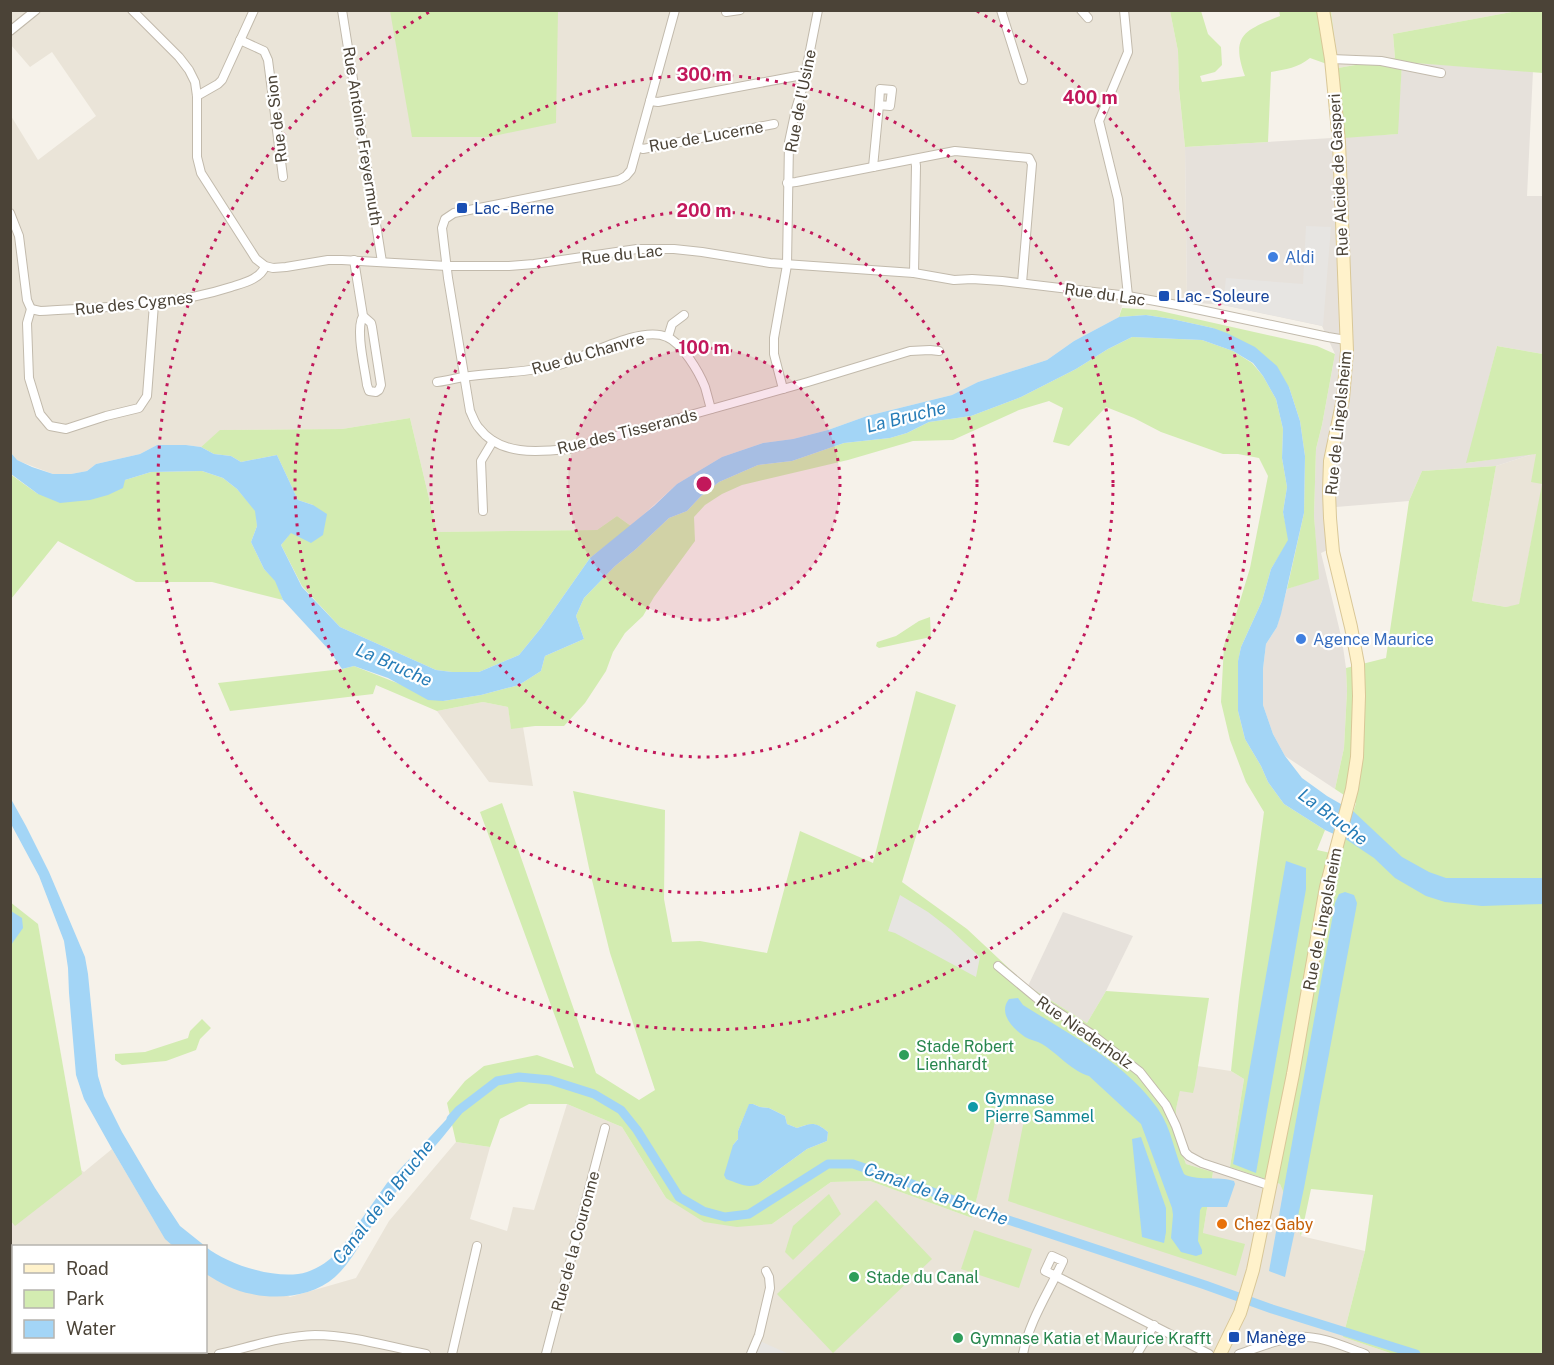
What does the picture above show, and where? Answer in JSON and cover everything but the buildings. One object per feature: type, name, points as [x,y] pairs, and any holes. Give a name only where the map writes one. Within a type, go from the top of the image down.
[{"type":"main road","name":"Rue Alcide de Gasperi","points":[[1323,10],[1331,59],[1339,142],[1347,340]]},
{"type":"main road","name":"Rue de Lingolsheim","points":[[1219,1354],[1242,1307],[1248,1287],[1293,1074],[1320,916],[1352,789],[1357,757],[1358,664],[1333,552],[1329,490],[1330,461],[1343,399],[1347,340]]},
{"type":"street","points":[[10,31],[36,10]]},
{"type":"street","points":[[132,10],[185,64],[195,82],[197,157],[201,173],[251,252],[265,266]]},
{"type":"street","points":[[197,96],[222,80],[254,10]]},
{"type":"street","name":"Rue Antoine Freyermuth","points":[[342,10],[382,262]]},
{"type":"street","points":[[483,511],[481,461],[493,441],[478,428],[470,411],[447,266],[442,228],[444,219],[448,216],[495,205],[619,180],[626,176],[631,171],[675,10]]},
{"type":"street","points":[[726,10],[726,12],[740,10]]},
{"type":"street","name":"Rue de l'Usine","points":[[783,389],[774,354],[774,338],[787,264],[789,142],[818,10]]},
{"type":"street","points":[[1001,10],[1023,80]]},
{"type":"street","points":[[1081,10],[1088,18]]},
{"type":"street","points":[[1124,10],[1128,52],[1099,121],[1118,199],[1128,296]]},
{"type":"street","name":"Rue de Sion","points":[[240,40],[264,51],[268,60],[283,177]]},
{"type":"street","points":[[1331,59],[1380,61],[1441,73]]},
{"type":"street","points":[[650,101],[658,102],[796,76],[805,77]]},
{"type":"street","points":[[873,167],[879,105]]},
{"type":"street","name":"Rue de Lucerne","points":[[638,147],[643,149],[774,124]]},
{"type":"street","points":[[787,183],[955,151],[1029,158],[1032,164],[1022,283]]},
{"type":"street","points":[[914,273],[915,159]]},
{"type":"street","points":[[10,213],[19,236],[27,300],[31,309],[27,323],[29,378],[40,414],[50,426],[66,429],[139,408],[147,396],[154,304]]},
{"type":"street","name":"Rue du Lac","points":[[265,266],[286,267],[328,260],[447,266],[534,264],[622,251],[687,250],[787,264],[914,273],[954,280],[1022,283],[1128,296],[1347,340]]},
{"type":"street","points":[[354,260],[363,315],[360,321],[360,332],[367,385],[369,391],[376,392],[381,385],[372,327],[371,322],[363,315]]},
{"type":"street","name":"Rue des Cygnes","points":[[31,309],[39,311],[154,304],[192,298],[243,283],[263,272],[265,266]]},
{"type":"street","name":"Rue du Chanvre","points":[[668,337],[672,324],[684,315]]},
{"type":"street","name":"Rue du Chanvre","points":[[436,382],[521,372],[559,364],[639,335],[655,334],[668,337],[678,345],[697,370],[711,409]]},
{"type":"street","name":"Rue des Tisserands","points":[[493,441],[512,449],[527,451],[569,449],[910,351],[939,351]]},
{"type":"street","name":"Rue Niederholz","points":[[998,966],[1039,1000],[1090,1033],[1140,1072],[1166,1105],[1185,1152],[1189,1156],[1202,1163],[1271,1186]]},
{"type":"street","name":"Rue de la Couronne","points":[[546,1354],[605,1128]]},
{"type":"street","points":[[452,1354],[477,1246]]},
{"type":"street","points":[[751,1354],[759,1335],[770,1288],[766,1271]]},
{"type":"street","points":[[1023,1354],[1027,1333],[1056,1276],[1154,1325],[1219,1354]]},
{"type":"street","points":[[1137,1354],[1154,1325]]},
{"type":"street","points":[[219,1354],[250,1351],[298,1336],[327,1335],[426,1354]]},
{"type":"street","points":[[1239,1354],[1299,1337],[1324,1340],[1365,1354]]},
{"type":"shaded area","points":[[11,11],[1170,11],[1178,51],[1179,90],[1185,147],[1187,302],[1123,302],[1119,317],[1074,341],[1047,360],[978,382],[952,395],[867,416],[793,439],[763,443],[722,457],[677,484],[631,526],[617,516],[597,530],[437,532],[410,418],[342,429],[221,430],[201,447],[157,445],[140,454],[96,464],[87,471],[53,474],[16,460],[11,453],[11,116],[38,160],[96,116],[52,52],[30,67],[11,45]]},
{"type":"shaded area","points":[[1331,11],[1517,11],[1393,34],[1395,58],[1338,68]]},
{"type":"shaded area","points":[[1402,62],[1533,71],[1527,196],[1543,196],[1543,354],[1497,346],[1467,463],[1536,453],[1496,466],[1422,471],[1409,501],[1336,507],[1336,546],[1321,553],[1342,640],[1346,668],[1344,748],[1335,789],[1285,756],[1273,734],[1263,705],[1263,669],[1266,644],[1277,627],[1287,589],[1318,578],[1314,516],[1316,449],[1335,354],[1322,326],[1223,305],[1187,302],[1185,147],[1397,134]]},
{"type":"shaded area","points":[[1306,226],[1331,227],[1323,326],[1223,305],[1226,278],[1303,284]]},
{"type":"shaded area","points":[[1536,453],[1543,482],[1519,605],[1506,607],[1472,601],[1496,466]]},
{"type":"shaded area","points":[[483,702],[508,707],[511,728],[523,727],[533,786],[489,782],[437,711]]},
{"type":"shaded area","points":[[900,895],[950,929],[980,957],[976,977],[888,931]]},
{"type":"shaded area","points":[[1063,912],[1133,936],[1106,991],[1087,1023],[1028,986]]},
{"type":"shaded area","points":[[1197,1066],[1231,1071],[1244,1079],[1230,1167],[1280,1184],[1301,1236],[1365,1251],[1343,1337],[1393,1354],[11,1354],[11,1167],[71,1164],[84,1172],[112,1149],[154,1220],[192,1245],[12,1245],[12,1353],[207,1353],[207,1255],[290,1297],[356,1278],[389,1221],[456,1142],[490,1147],[470,1219],[507,1231],[513,1207],[534,1210],[567,1104],[622,1127],[666,1198],[772,1224],[831,1182],[870,1181],[972,1218],[996,1114],[1024,1120],[1203,1233],[1213,1172],[1186,1164],[1175,1134],[1176,1109],[1180,1090],[1195,1085]]},
{"type":"shaded area","points":[[760,1341],[789,1354],[755,1354]]},
{"type":"green space","points":[[1279,10],[1331,11],[1338,68],[1310,58],[1296,66],[1271,72],[1268,142],[1185,147],[1178,51],[1170,11],[1201,11],[1208,34],[1221,47],[1222,65],[1215,72],[1200,76],[1202,82],[1245,76],[1239,51],[1240,43],[1250,30],[1280,16]]},
{"type":"green space","points":[[390,11],[558,11],[556,123],[489,137],[412,137]]},
{"type":"green space","points":[[1517,11],[1543,11],[1543,73],[1402,62],[1398,134],[1344,138],[1338,68],[1395,58],[1393,34]]},
{"type":"green space","points":[[1122,308],[1156,310],[1317,346],[1335,354],[1316,449],[1314,516],[1319,579],[1287,589],[1304,513],[1305,456],[1300,421],[1289,387],[1213,328],[1146,315],[1119,317]]},
{"type":"green space","points":[[1132,337],[1202,340],[1233,351],[1252,363],[1263,376],[1276,399],[1283,429],[1282,458],[1287,487],[1283,512],[1289,540],[1271,569],[1262,601],[1241,647],[1238,662],[1238,711],[1245,739],[1268,782],[1284,804],[1325,830],[1317,850],[1340,855],[1356,803],[1335,789],[1344,748],[1346,668],[1386,658],[1409,501],[1422,471],[1496,466],[1472,601],[1506,607],[1519,604],[1542,484],[1531,482],[1536,454],[1466,463],[1497,346],[1543,354],[1543,1354],[1393,1354],[1343,1337],[1365,1251],[1373,1195],[1311,1189],[1301,1236],[1280,1184],[1230,1167],[1244,1079],[1231,1071],[1264,812],[1246,782],[1230,740],[1221,702],[1224,645],[1250,568],[1268,476],[1259,458],[1223,454],[1161,432],[1106,407],[1069,446],[1053,442],[1063,408],[1049,401],[1019,410],[953,440],[913,441],[848,460],[742,485],[705,505],[694,517],[695,541],[643,616],[625,633],[613,652],[606,671],[585,703],[564,726],[511,729],[508,707],[483,702],[437,711],[376,685],[373,694],[230,711],[218,683],[354,666],[443,701],[481,695],[519,685],[541,671],[545,656],[584,639],[576,616],[584,598],[615,566],[669,518],[687,511],[719,482],[758,465],[792,461],[844,443],[890,438],[907,433],[929,422],[971,416],[1021,397]]},
{"type":"green space","points":[[410,418],[437,532],[597,530],[617,516],[631,526],[590,558],[541,628],[519,655],[479,672],[436,670],[340,627],[302,586],[281,545],[313,505],[298,500],[277,455],[241,462],[231,456],[214,454],[201,447],[220,430],[342,429]]},
{"type":"green space","points":[[202,471],[223,478],[237,489],[256,511],[257,526],[251,542],[264,569],[276,581],[283,600],[212,582],[136,582],[58,541],[11,599],[10,474],[38,494],[125,480],[151,472]]},
{"type":"green space","points":[[930,617],[931,637],[879,648],[876,646],[877,642],[896,636],[919,621]]},
{"type":"green space","points":[[916,691],[956,705],[902,882],[967,929],[1028,986],[1087,1023],[1106,991],[1209,998],[1193,1093],[1180,1091],[1176,1109],[1175,1134],[1186,1164],[1213,1172],[1203,1233],[1245,1244],[1236,1276],[1008,1201],[1024,1120],[997,1114],[972,1218],[870,1181],[831,1182],[772,1224],[737,1227],[704,1222],[666,1198],[622,1127],[567,1104],[529,1104],[500,1119],[490,1147],[456,1142],[447,1103],[465,1081],[484,1066],[537,1055],[574,1068],[480,812],[502,803],[596,1073],[639,1100],[655,1090],[610,953],[573,791],[665,810],[664,899],[672,942],[700,941],[767,953],[800,831],[873,863]],"holes":[[[749,1105],[769,1108],[785,1116],[787,1124],[797,1128],[813,1124],[828,1132],[827,1141],[807,1149],[759,1184],[733,1145],[738,1139],[738,1131]]]},
{"type":"green space","points":[[10,902],[38,924],[82,1174],[15,1226],[10,1220]]},
{"type":"green space","points":[[202,1019],[211,1028],[200,1039],[196,1050],[166,1061],[122,1065],[115,1060],[115,1054],[145,1052],[188,1038],[190,1031]]},
{"type":"green space","points":[[829,1194],[841,1214],[793,1260],[785,1252],[793,1226]]},
{"type":"green space","name":"Stade du Canal","points":[[876,1200],[932,1259],[833,1353],[777,1294]]},
{"type":"green space","points":[[974,1230],[1032,1249],[1019,1288],[961,1269]]},
{"type":"water","name":"La Bruche","points":[[1146,315],[1213,328],[1255,347],[1277,366],[1289,387],[1300,421],[1305,456],[1304,513],[1281,614],[1277,627],[1266,644],[1263,669],[1263,705],[1273,734],[1285,756],[1302,778],[1353,811],[1402,857],[1429,872],[1446,878],[1543,878],[1543,904],[1482,906],[1445,902],[1426,896],[1395,878],[1374,858],[1347,840],[1325,830],[1284,804],[1268,782],[1245,739],[1238,711],[1238,661],[1241,647],[1262,601],[1271,569],[1288,540],[1283,512],[1287,487],[1282,458],[1283,429],[1276,399],[1253,363],[1233,351],[1202,340],[1132,337],[1021,397],[971,416],[929,422],[907,433],[890,438],[844,443],[792,461],[758,465],[719,482],[687,511],[669,518],[615,566],[584,598],[576,616],[584,639],[545,656],[541,671],[519,685],[481,695],[443,701],[428,700],[388,678],[354,666],[342,669],[330,651],[283,600],[275,581],[264,569],[251,542],[257,526],[255,511],[237,489],[223,478],[202,471],[151,472],[125,480],[123,488],[108,495],[90,500],[60,503],[38,494],[11,474],[11,453],[17,460],[53,474],[87,471],[96,464],[140,454],[157,445],[201,447],[214,454],[231,456],[241,462],[277,455],[298,500],[313,505],[327,514],[323,535],[311,543],[291,533],[281,545],[302,587],[340,627],[436,670],[479,672],[519,655],[541,628],[590,558],[654,506],[677,484],[722,457],[763,443],[793,439],[867,416],[952,395],[978,382],[1047,360],[1074,341],[1119,317]]},
{"type":"water","points":[[11,799],[49,872],[85,957],[98,1076],[104,1096],[122,1132],[180,1226],[204,1245],[172,1245],[165,1239],[84,1099],[76,1075],[64,941],[39,876],[11,824]]},
{"type":"water","points":[[1286,861],[1306,868],[1306,889],[1256,1173],[1233,1164]]},
{"type":"water","points":[[1345,892],[1354,895],[1357,903],[1304,1188],[1285,1277],[1269,1271],[1335,903],[1339,894]]},
{"type":"water","points":[[11,911],[22,918],[23,928],[11,945]]},
{"type":"water","points":[[1018,998],[1023,1005],[1113,1063],[1145,1092],[1167,1125],[1184,1174],[1234,1181],[1227,1207],[1202,1207],[1200,1210],[1198,1241],[1202,1254],[1196,1256],[1181,1252],[1171,1238],[1172,1208],[1141,1124],[1089,1076],[1077,1071],[1048,1048],[1025,1037],[1015,1029],[1008,1020],[1005,1010],[1009,999]]},
{"type":"water","points":[[749,1104],[769,1108],[785,1116],[787,1124],[797,1128],[810,1124],[820,1126],[828,1132],[827,1141],[807,1149],[759,1184],[746,1186],[726,1179],[724,1175],[733,1145],[738,1139],[738,1131]]},
{"type":"water","points":[[457,1108],[461,1114],[385,1206],[349,1261],[335,1277],[317,1289],[295,1295],[262,1296],[234,1289],[207,1275],[207,1248],[227,1260],[254,1270],[296,1274],[311,1270],[332,1258],[339,1251],[387,1183]]},
{"type":"water","points":[[1141,1137],[1166,1208],[1164,1243],[1142,1237],[1132,1139]]},
{"type":"waterway","name":"Canal de la Bruche","points":[[451,1119],[459,1110],[497,1081],[519,1077],[550,1080],[594,1094],[621,1110],[637,1130],[679,1197],[703,1211],[725,1217],[749,1214],[828,1164],[853,1164],[984,1212],[1272,1309],[1416,1354]]},
{"type":"place","name":"Lac - Berne","points":[[462,208]]},
{"type":"place","name":"Aldi","points":[[1273,257]]},
{"type":"place","name":"Lac - Soleure","points":[[1164,296]]},
{"type":"place","name":"Agence Maurice","points":[[1301,639]]},
{"type":"place","name":"Stade Robert Lienhardt","points":[[904,1055]]},
{"type":"place","name":"Gymnase Pierre Sammel","points":[[973,1107]]},
{"type":"place","name":"Chez Gaby","points":[[1222,1224]]},
{"type":"place","name":"Stade du Canal","points":[[854,1277]]},
{"type":"place","name":"Manège","points":[[1234,1337]]},
{"type":"place","name":"Gymnase Katia et Maurice Krafft","points":[[958,1338]]}]
